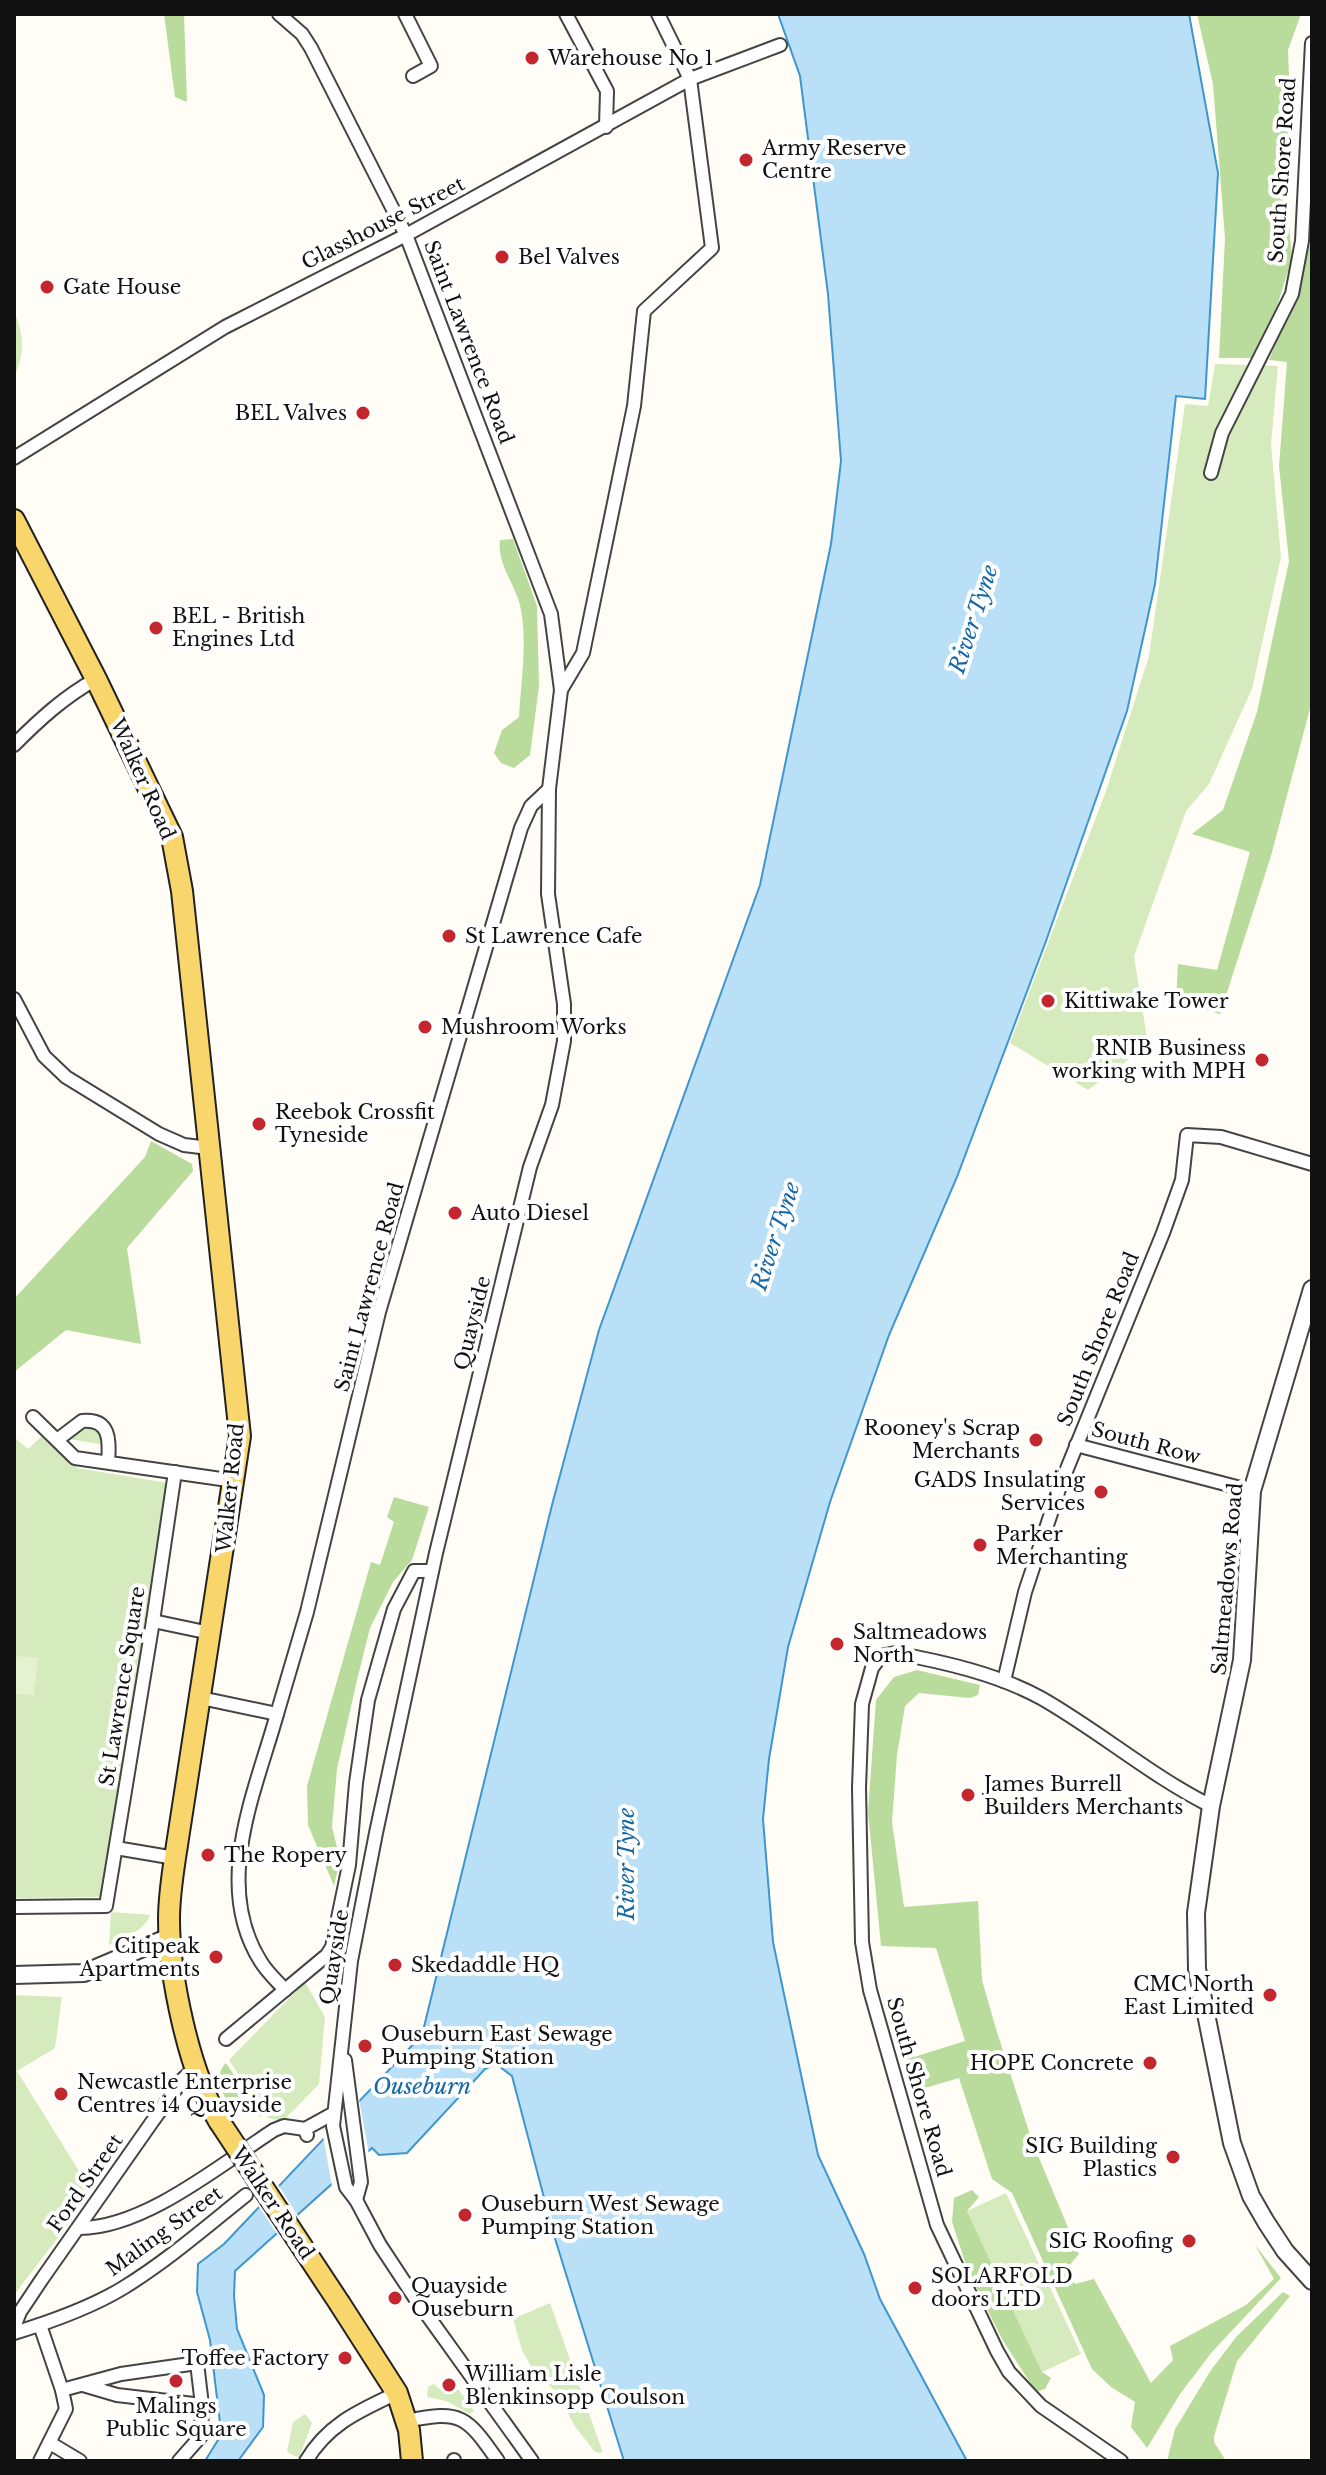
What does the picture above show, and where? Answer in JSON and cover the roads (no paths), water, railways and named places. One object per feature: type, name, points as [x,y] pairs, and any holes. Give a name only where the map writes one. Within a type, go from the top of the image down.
[{"type":"main road","name":"Walker Road","points":[[14,520],[96,679],[172,837],[185,921],[240,1436],[169,1908],[169,1937],[179,1999],[205,2094],[219,2121],[397,2393],[408,2425],[412,2461]]},
{"type":"street","points":[[405,14],[437,63],[413,76]]},
{"type":"street","points":[[566,14],[607,91],[606,127]]},
{"type":"street","points":[[561,690],[583,653],[634,406],[644,311],[712,248],[690,79],[659,14]]},
{"type":"street","name":"Saint Lawrence Road","points":[[287,17],[311,48],[406,235],[551,614]]},
{"type":"street","name":"South Shore Road","points":[[1211,473],[1222,433],[1292,294],[1302,241],[1312,43]]},
{"type":"street","name":"Glasshouse Street","points":[[14,458],[225,327],[406,235],[690,79],[780,45]]},
{"type":"street","name":"Quayside","points":[[356,2200],[342,2177],[333,2126],[351,1957],[432,1571],[530,1167],[552,1105],[564,1041],[564,1004],[548,894],[549,789],[561,690],[551,614]]},
{"type":"street","points":[[14,745],[46,712],[96,679]]},
{"type":"street","name":"Saint Lawrence Road","points":[[285,1990],[261,1963],[249,1936],[237,1894],[238,1856],[307,1612],[379,1312],[521,828],[531,806],[549,789]]},
{"type":"street","points":[[14,999],[44,1056],[66,1077],[150,1130],[184,1145],[209,1148]]},
{"type":"street","name":"South Shore Road","points":[[1121,2461],[1041,2406],[1009,2372],[937,2225],[870,1990],[862,1942],[859,1788],[862,1704],[872,1668],[881,1656],[895,1653],[1004,1681],[1025,1592],[1076,1445],[1182,1180],[1187,1135],[1221,1137],[1312,1164]]},
{"type":"street","name":"Saltmeadows Road","points":[[1312,1289],[1252,1491],[1242,1660],[1211,1806],[1196,1913],[1197,1969],[1232,2143],[1251,2196],[1285,2251],[1312,2281]]},
{"type":"street","points":[[33,1417],[75,1458],[235,1481]]},
{"type":"street","points":[[57,1440],[82,1421],[99,1423],[107,1430],[110,1441],[108,1462]]},
{"type":"street","name":"South Row","points":[[1076,1445],[1252,1491]]},
{"type":"street","name":"St Lawrence Square","points":[[14,1907],[106,1906],[175,1472]]},
{"type":"street","points":[[226,2039],[327,1955],[332,1947],[349,1865],[356,1783],[368,1700],[394,1609],[404,1588],[414,1571],[432,1571]]},
{"type":"street","points":[[153,1621],[210,1633]]},
{"type":"street","points":[[1004,1681],[1041,1698],[1165,1780],[1211,1806]]},
{"type":"street","points":[[201,1698],[277,1714]]},
{"type":"street","points":[[116,1848],[175,1858]]},
{"type":"street","points":[[14,1975],[84,1973],[169,1937]]},
{"type":"street","name":"Quayside","points":[[342,2037],[361,2182],[356,2200]]},
{"type":"street","name":"Ford Street","points":[[14,2330],[20,2312],[183,2079],[196,2067]]},
{"type":"street","points":[[80,2228],[101,2228],[128,2220],[172,2196],[274,2130],[284,2126],[306,2132],[334,2113]]},
{"type":"street","name":"Maling Street","points":[[14,2330],[40,2325],[121,2289],[173,2253],[246,2195]]},
{"type":"street","points":[[356,2200],[380,2245],[415,2298],[532,2461]]},
{"type":"street","points":[[40,2325],[66,2409],[40,2461]]},
{"type":"street","points":[[62,2390],[121,2374],[197,2363],[202,2405],[201,2436],[179,2461]]},
{"type":"street","points":[[83,2385],[117,2395],[202,2405]]},
{"type":"street","points":[[306,2461],[326,2433],[351,2416],[397,2393]]},
{"type":"street","points":[[408,2425],[439,2415],[462,2419],[498,2461]]},
{"type":"street","points":[[50,2443],[80,2461]]},
{"type":"water","points":[[778,14],[1189,14],[1218,173],[1205,399],[1176,396],[1155,584],[1127,711],[1046,941],[957,1177],[889,1335],[830,1502],[788,1647],[769,1759],[763,1819],[773,1942],[818,2155],[864,2254],[880,2299],[967,2461],[624,2461],[553,2232],[512,2076],[496,2064],[485,2069],[407,2153],[379,2155],[372,2148],[235,2271],[237,2329],[264,2395],[263,2427],[238,2461],[205,2461],[218,2440],[220,2423],[210,2340],[197,2292],[198,2264],[224,2244],[422,2035],[552,1505],[599,1330],[760,885],[831,544],[841,461],[828,294],[800,76]]},
{"type":"place","name":"Warehouse No 1","points":[[532,58]]},
{"type":"place","name":"Army Reserve Centre","points":[[746,160]]},
{"type":"place","name":"Bel Valves","points":[[502,257]]},
{"type":"place","name":"Gate House","points":[[47,287]]},
{"type":"place","name":"BEL Valves","points":[[363,413]]},
{"type":"place","name":"BEL - British Engines Ltd","points":[[156,628]]},
{"type":"place","name":"St Lawrence Cafe","points":[[449,936]]},
{"type":"place","name":"Kittiwake Tower","points":[[1048,1001]]},
{"type":"place","name":"Mushroom Works","points":[[425,1027]]},
{"type":"place","name":"RNIB Business working with MPH","points":[[1262,1060]]},
{"type":"place","name":"Reebok Crossfit Tyneside","points":[[259,1124]]},
{"type":"place","name":"Auto Diesel","points":[[455,1213]]},
{"type":"place","name":"Rooney's Scrap Merchants","points":[[1036,1440]]},
{"type":"place","name":"GADS Insulating Services","points":[[1101,1492]]},
{"type":"place","name":"Parker Merchanting","points":[[980,1545]]},
{"type":"place","name":"Saltmeadows North","points":[[837,1644]]},
{"type":"place","name":"James Burrell Builders Merchants","points":[[968,1795]]},
{"type":"place","name":"The Ropery","points":[[208,1855]]},
{"type":"place","name":"Citipeak Apartments","points":[[216,1957]]},
{"type":"place","name":"Skedaddle HQ","points":[[395,1965]]},
{"type":"place","name":"CMC North East Limited","points":[[1270,1995]]},
{"type":"place","name":"Ouseburn East Sewage Pumping Station","points":[[365,2046]]},
{"type":"place","name":"HOPE Concrete","points":[[1150,2063]]},
{"type":"place","name":"Newcastle Enterprise Centres i4 Quayside","points":[[61,2094]]},
{"type":"place","name":"SIG Building Plastics","points":[[1173,2157]]},
{"type":"place","name":"Ouseburn West Sewage Pumping Station","points":[[465,2215]]},
{"type":"place","name":"SIG Roofing","points":[[1189,2241]]},
{"type":"place","name":"SOLARFOLD doors LTD","points":[[915,2288]]},
{"type":"place","name":"Quayside Ouseburn","points":[[395,2298]]},
{"type":"place","name":"Toffee Factory","points":[[345,2358]]},
{"type":"place","name":"Malings Public Square","points":[[176,2381]]},
{"type":"place","name":"William Lisle Blenkinsopp Coulson","points":[[449,2385]]},
{"type":"water label","name":"River Tyne","points":[[973,619]]},
{"type":"water label","name":"River Tyne","points":[[775,1236]]},
{"type":"water label","name":"River Tyne","points":[[626,1864]]},
{"type":"water label","name":"Ouseburn","points":[[422,2086]]}]
